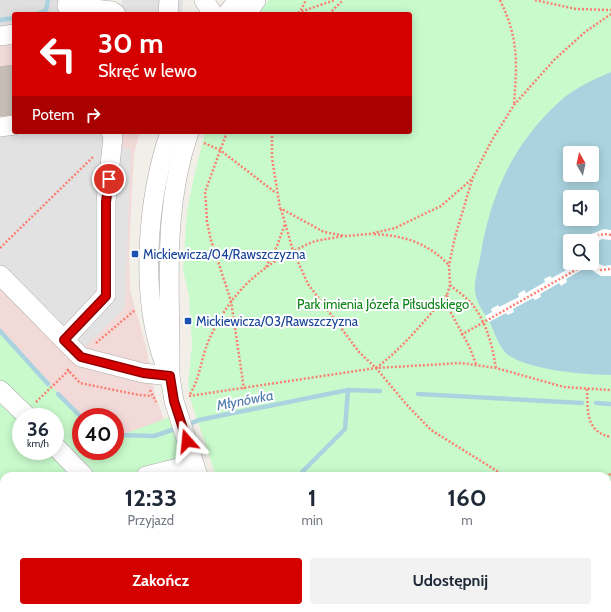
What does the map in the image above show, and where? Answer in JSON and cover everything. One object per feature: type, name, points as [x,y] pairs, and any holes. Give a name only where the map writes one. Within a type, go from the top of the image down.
[{"type":"street","points":[[68,0],[67,6],[113,12]]},
{"type":"street","points":[[120,12],[122,0]]},
{"type":"street","points":[[168,12],[169,0]]},
{"type":"street","points":[[204,0],[212,12]]},
{"type":"street","points":[[229,12],[238,0]]},
{"type":"street","points":[[248,12],[256,0]]},
{"type":"street","points":[[0,36],[12,34]]},
{"type":"street","points":[[0,127],[12,125]]},
{"type":"street","points":[[64,340],[106,296],[106,202],[112,134]]},
{"type":"street","points":[[169,134],[160,165],[156,191],[149,270],[149,293],[153,325],[159,349],[170,376]]},
{"type":"street","points":[[179,472],[196,470],[187,441],[169,406],[170,223],[172,200],[177,175],[194,139]]},
{"type":"street","points":[[0,275],[81,357],[143,373],[170,376]]},
{"type":"street","points":[[0,390],[19,408]]},
{"type":"street","points":[[64,455],[80,472]]},
{"type":"path","points":[[300,10],[306,0]]},
{"type":"path","points":[[297,12],[335,0]]},
{"type":"path","points":[[331,12],[343,0]]},
{"type":"path","points":[[500,0],[511,22],[516,43],[517,61],[514,105]]},
{"type":"path","points":[[535,0],[576,9],[611,10]]},
{"type":"path","points":[[376,368],[392,356],[411,337],[447,295],[450,285],[449,265],[455,237],[472,179],[492,140],[514,105],[554,60],[585,32],[611,14]]},
{"type":"path","points":[[0,248],[112,134]]},
{"type":"path","points":[[226,134],[205,192],[206,216],[211,240],[231,301],[244,389]]},
{"type":"path","points":[[272,134],[272,158],[280,208],[293,251],[308,284],[331,318],[359,352],[376,368],[406,404],[431,430],[499,472]]},
{"type":"path","points":[[194,139],[220,150],[277,194]]},
{"type":"path","points":[[472,179],[441,206],[395,228],[369,234],[316,241],[293,251],[266,267],[247,282],[231,301],[215,326],[205,351],[195,386],[188,396],[244,389],[376,368],[460,363],[476,364],[496,368],[564,387],[611,390]]},
{"type":"path","points":[[280,208],[324,232],[346,236]]},
{"type":"path","points":[[266,267],[277,246],[285,224]]},
{"type":"path","points":[[369,234],[397,236],[419,242],[441,257],[449,265]]},
{"type":"path","points":[[599,235],[604,234],[611,235]]},
{"type":"path","points":[[599,269],[611,270]]},
{"type":"path","points":[[461,335],[482,321],[576,270]]},
{"type":"path","points":[[450,285],[471,303],[482,321],[492,341],[496,368]]},
{"type":"path","points":[[447,295],[451,313],[461,335],[469,346],[476,364]]},
{"type":"path","points":[[47,392],[81,357],[137,308]]},
{"type":"path","points":[[586,389],[592,427],[602,435],[611,437]]},
{"type":"shaded area","points":[[0,0],[60,0],[60,12],[12,12],[12,34],[0,36]]},
{"type":"shaded area","points":[[122,0],[183,0],[182,12],[120,12]]},
{"type":"shaded area","points":[[12,34],[12,134],[139,134],[134,154],[129,254],[130,290],[146,347],[155,395],[165,422],[124,434],[124,408],[73,408],[0,331],[0,36]]},
{"type":"shaded area","points":[[0,123],[12,131],[12,134],[119,134],[119,147],[131,149],[125,308],[83,349],[0,275]]},
{"type":"green space","name":"Park imienia Józefa Piłsudskiego","points":[[269,0],[611,0],[611,472],[215,472],[191,401],[188,384],[192,345],[189,295],[183,270],[187,212],[205,134],[412,134],[412,12],[260,12]]},
{"type":"green space","points":[[0,331],[73,408],[72,460],[124,460],[124,434],[178,414],[197,472],[0,472]]},
{"type":"water","points":[[611,72],[611,375],[558,371],[531,365],[508,355],[500,344],[479,303],[475,287],[476,274],[484,235],[490,214],[497,193],[516,154],[528,136],[559,102],[577,88]]},
{"type":"pier","points":[[604,229],[611,230],[611,240],[602,239],[599,241],[599,234],[591,234]]},
{"type":"pier","points":[[599,264],[604,266],[611,265],[611,276],[601,276],[592,270],[599,270]]},
{"type":"pier","points":[[566,270],[582,270],[566,279],[567,282],[561,286],[559,283],[540,294],[541,297],[535,300],[533,298],[513,309],[514,312],[508,315],[506,313],[489,322],[485,316],[492,312],[491,309],[498,305],[499,307],[519,297],[518,294],[524,290],[526,293],[545,282],[544,279],[550,276],[552,278]]},
{"type":"building","points":[[12,65],[12,114],[0,116],[0,67]]},
{"type":"waterway","points":[[42,12],[46,10],[48,0]]},
{"type":"waterway","points":[[0,20],[12,18]]},
{"type":"waterway","name":"Młynówka","points":[[0,331],[48,384]]},
{"type":"waterway","name":"Młynówka","points":[[187,425],[199,420],[348,390],[380,391]]},
{"type":"waterway","points":[[302,472],[345,429],[348,390]]},
{"type":"waterway","name":"Młynówka","points":[[58,394],[72,408]]},
{"type":"waterway","name":"Młynówka","points":[[418,394],[582,403]]},
{"type":"waterway","name":"Młynówka","points":[[596,403],[611,404]]},
{"type":"waterway","name":"Młynówka","points":[[124,435],[154,436],[178,428]]},
{"type":"place","name":"Mickiewicza/04/Rawszczyzna","points":[[135,254]]},
{"type":"place","name":"Mickiewicza/03/Rawszczyzna","points":[[188,321]]},
{"type":"route","points":[[109,179],[106,202],[106,296],[64,340],[81,357],[143,373],[170,376],[174,401],[187,441]]}]
